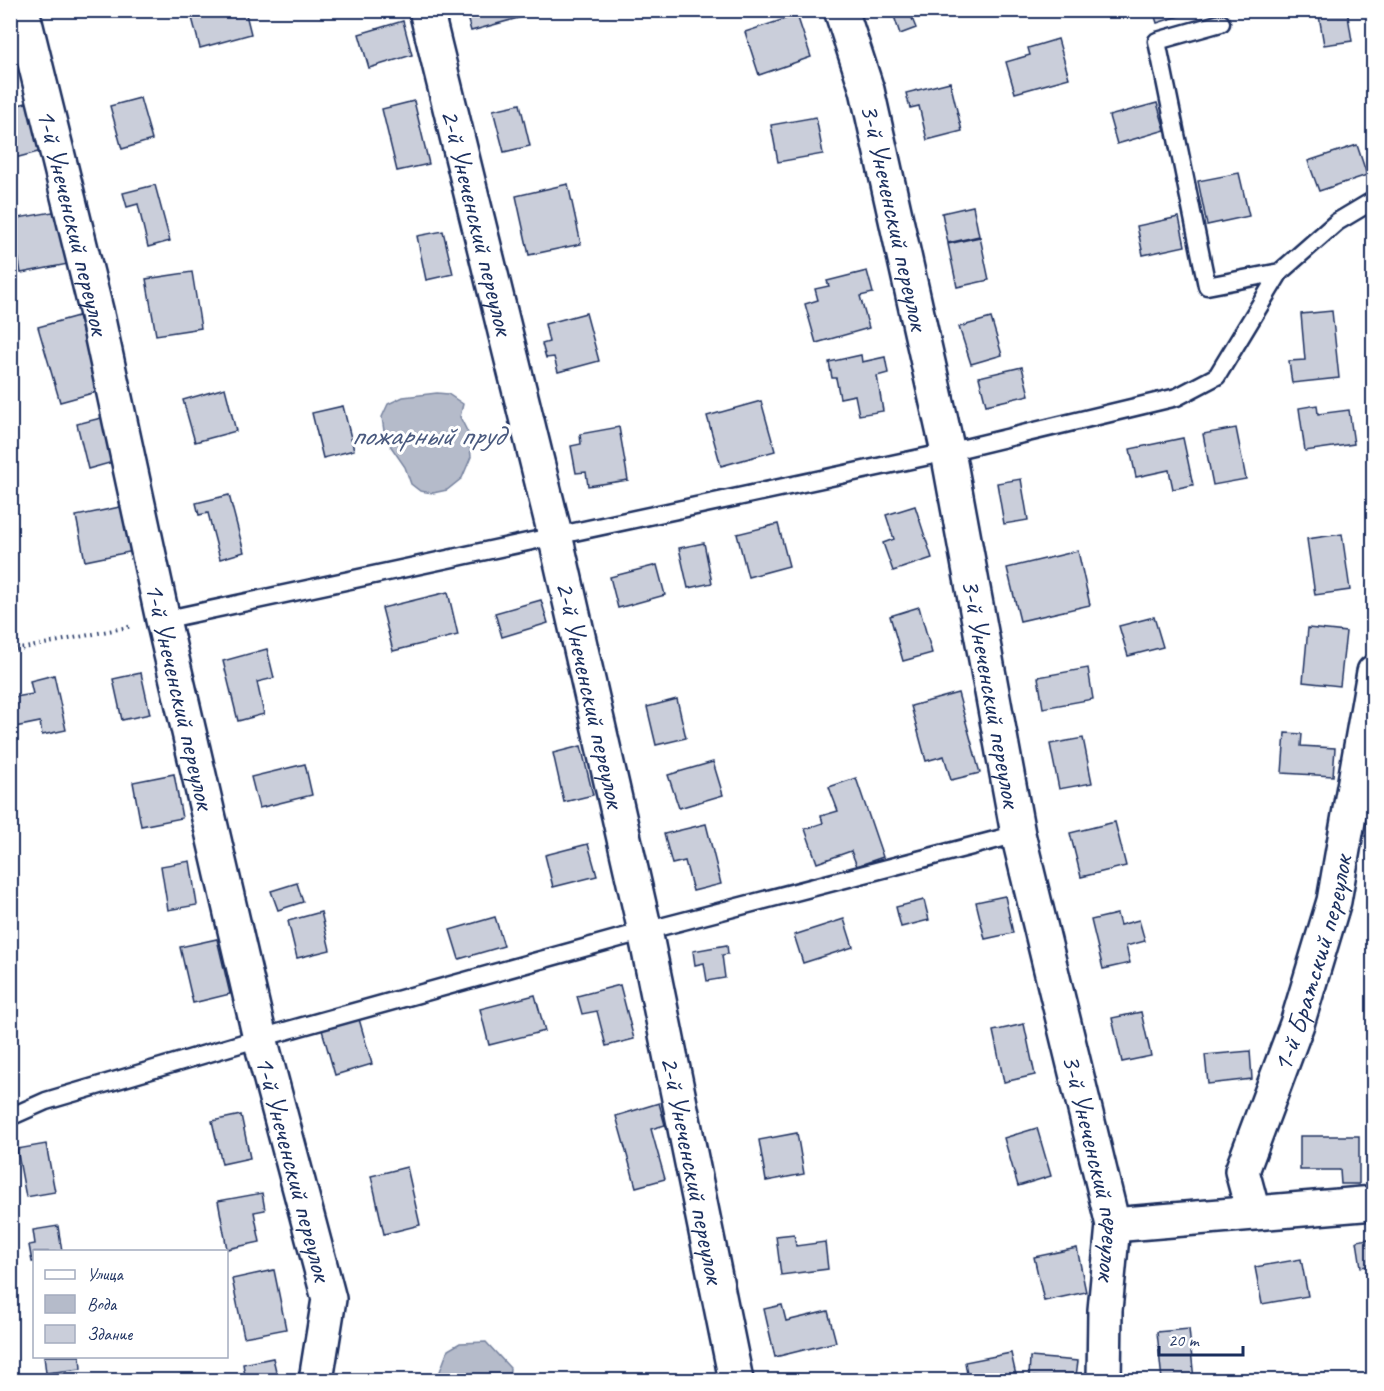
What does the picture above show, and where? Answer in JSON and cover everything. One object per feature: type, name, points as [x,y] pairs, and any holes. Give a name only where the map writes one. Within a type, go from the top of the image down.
[{"type":"street","name":"1-й Унеченский переулок","points":[[22,10],[96,310],[163,620],[260,1038],[329,1299],[316,1380]]},
{"type":"street","name":"2-й Унеченский переулок","points":[[426,10],[555,535],[645,932],[736,1380]]},
{"type":"street","name":"3-й Унеченский переулок","points":[[841,10],[867,90],[948,452],[1018,834],[1113,1225],[1105,1310],[1104,1380]]},
{"type":"street","name":"1-й Братский переулок","points":[[1253,1212],[1242,1171],[1297,1024],[1334,901],[1374,672]]},
{"type":"street","points":[[1113,1225],[1374,1203]]},
{"type":"lane","points":[[1221,23],[1156,40],[1207,286],[1280,272]]},
{"type":"lane","points":[[163,620],[948,452],[1177,397],[1217,376],[1280,272],[1337,222],[1374,200]]},
{"type":"lane","points":[[10,1117],[46,1101],[260,1038],[645,932],[1018,834]]},
{"type":"path","points":[[10,651],[163,620]]},
{"type":"water","name":"пожарный пруд","points":[[448,394],[463,404],[460,417],[469,435],[471,457],[462,478],[447,490],[433,493],[420,491],[411,484],[405,467],[385,438],[382,417],[388,404],[403,397]]},
{"type":"water","points":[[486,1342],[510,1368],[509,1380],[429,1380],[439,1374],[448,1350],[460,1343]]},
{"type":"building","points":[[190,10],[245,10],[251,34],[200,48]]},
{"type":"building","points":[[465,10],[520,10],[522,17],[471,31]]},
{"type":"building","points":[[892,10],[927,10],[911,16],[916,28],[900,34]]},
{"type":"building","points":[[1153,10],[1198,10],[1157,23]]},
{"type":"building","points":[[1318,10],[1347,10],[1352,41],[1324,45]]},
{"type":"building","points":[[797,15],[811,57],[759,75],[745,32]]},
{"type":"building","points":[[403,21],[412,55],[369,68],[359,34]]},
{"type":"building","points":[[1058,39],[1069,78],[1015,93],[1006,62],[1030,55],[1028,48]]},
{"type":"building","points":[[950,82],[962,131],[927,140],[919,106],[910,108],[906,93]]},
{"type":"building","points":[[140,98],[152,140],[122,149],[110,106]]},
{"type":"building","points":[[414,101],[429,164],[397,171],[382,109]]},
{"type":"building","points":[[30,102],[42,151],[11,159],[10,107]]},
{"type":"building","points":[[1157,103],[1165,130],[1117,144],[1109,116]]},
{"type":"building","points":[[520,104],[530,146],[504,152],[493,110]]},
{"type":"building","points":[[816,117],[823,154],[778,162],[771,125]]},
{"type":"building","points":[[1357,145],[1367,175],[1319,191],[1308,161]]},
{"type":"building","points":[[1239,173],[1249,216],[1207,225],[1198,181]]},
{"type":"building","points":[[568,184],[581,244],[529,255],[516,196]]},
{"type":"building","points":[[155,185],[170,241],[148,247],[138,204],[127,207],[123,193]]},
{"type":"building","points":[[973,206],[979,236],[948,243],[942,213]]},
{"type":"building","points":[[58,211],[68,264],[21,273],[12,219]]},
{"type":"building","points":[[1179,217],[1185,246],[1143,255],[1137,226]]},
{"type":"building","points":[[443,231],[453,274],[426,280],[417,236]]},
{"type":"building","points":[[980,237],[989,280],[957,287],[948,244]]},
{"type":"building","points":[[867,271],[873,293],[860,296],[869,328],[816,343],[805,304],[818,300],[815,289],[829,286],[827,281]]},
{"type":"building","points":[[192,272],[201,328],[156,335],[146,279]]},
{"type":"building","points":[[1332,311],[1339,378],[1292,383],[1289,361],[1305,360],[1301,314]]},
{"type":"building","points":[[586,313],[599,361],[558,372],[554,357],[546,358],[542,344],[549,342],[545,324]]},
{"type":"building","points":[[78,316],[100,391],[60,402],[38,327]]},
{"type":"building","points":[[991,318],[1002,355],[971,364],[959,327]]},
{"type":"building","points":[[861,355],[862,362],[885,357],[888,373],[877,376],[883,411],[859,415],[855,395],[840,398],[836,378],[832,378],[829,362]]},
{"type":"building","points":[[1022,367],[1029,395],[986,405],[979,377]]},
{"type":"building","points":[[225,388],[236,431],[195,442],[183,400]]},
{"type":"building","points":[[761,401],[775,451],[721,466],[707,416]]},
{"type":"building","points":[[1317,405],[1318,414],[1349,410],[1354,444],[1305,451],[1299,408]]},
{"type":"building","points":[[343,406],[354,450],[323,458],[312,413]]},
{"type":"building","points":[[109,416],[113,462],[88,469],[77,424]]},
{"type":"building","points":[[619,427],[628,480],[588,486],[586,472],[576,473],[571,446],[581,444],[580,434]]},
{"type":"building","points":[[1236,428],[1246,479],[1213,485],[1203,434]]},
{"type":"building","points":[[1183,438],[1193,485],[1173,489],[1169,470],[1136,477],[1130,449]]},
{"type":"building","points":[[1021,479],[1028,520],[1004,524],[997,483]]},
{"type":"building","points":[[229,495],[244,552],[220,559],[208,513],[199,515],[196,503]]},
{"type":"building","points":[[125,506],[134,551],[85,561],[76,516]]},
{"type":"building","points":[[915,506],[932,558],[893,571],[883,543],[894,539],[886,515]]},
{"type":"building","points":[[778,524],[789,566],[748,577],[737,534]]},
{"type":"building","points":[[1342,534],[1350,590],[1315,595],[1307,539]]},
{"type":"building","points":[[704,543],[712,583],[688,588],[679,548]]},
{"type":"building","points":[[1078,551],[1090,605],[1020,621],[1007,568]]},
{"type":"building","points":[[657,565],[665,595],[618,608],[610,577]]},
{"type":"building","points":[[448,592],[458,635],[393,651],[382,608]]},
{"type":"building","points":[[541,600],[548,623],[502,637],[495,613]]},
{"type":"building","points":[[919,607],[932,653],[903,661],[890,616]]},
{"type":"building","points":[[1154,617],[1163,647],[1128,656],[1119,626]]},
{"type":"building","points":[[1308,628],[1346,632],[1340,686],[1303,682]]},
{"type":"building","points":[[267,649],[274,678],[257,682],[264,714],[238,721],[223,661]]},
{"type":"building","points":[[1088,668],[1093,699],[1043,708],[1038,677]]},
{"type":"building","points":[[141,673],[150,714],[122,720],[113,679]]},
{"type":"building","points":[[54,675],[66,730],[42,735],[40,722],[10,728],[10,698],[33,694],[30,681]]},
{"type":"building","points":[[958,693],[980,773],[951,780],[944,756],[926,761],[911,706]]},
{"type":"building","points":[[677,699],[686,738],[656,745],[647,707]]},
{"type":"building","points":[[1285,733],[1302,734],[1301,746],[1335,748],[1333,776],[1282,773]]},
{"type":"building","points":[[1083,738],[1092,783],[1059,789],[1050,744]]},
{"type":"building","points":[[581,746],[593,795],[564,802],[553,753]]},
{"type":"building","points":[[713,762],[723,795],[679,808],[668,775]]},
{"type":"building","points":[[305,764],[312,795],[259,808],[251,777]]},
{"type":"building","points":[[174,774],[182,818],[141,826],[133,782]]},
{"type":"building","points":[[856,778],[883,857],[857,866],[851,851],[817,863],[805,829],[823,823],[821,816],[838,811],[829,787]]},
{"type":"building","points":[[1115,822],[1126,866],[1081,877],[1070,833]]},
{"type":"building","points":[[706,824],[721,884],[693,891],[685,861],[672,864],[664,834]]},
{"type":"building","points":[[588,844],[597,876],[553,887],[545,855]]},
{"type":"building","points":[[190,861],[197,905],[168,910],[161,866]]},
{"type":"building","points":[[297,883],[303,902],[278,910],[271,891]]},
{"type":"building","points":[[1005,896],[1013,933],[985,939],[976,902]]},
{"type":"building","points":[[924,900],[929,920],[901,927],[896,907]]},
{"type":"building","points":[[321,912],[330,950],[297,958],[288,921]]},
{"type":"building","points":[[1117,914],[1120,925],[1139,920],[1145,941],[1126,946],[1130,963],[1103,969],[1091,920]]},
{"type":"building","points":[[495,917],[504,946],[459,959],[450,930]]},
{"type":"building","points":[[844,919],[853,947],[803,963],[794,935]]},
{"type":"building","points":[[217,939],[230,994],[193,1003],[180,947]]},
{"type":"building","points":[[727,945],[728,954],[722,955],[725,978],[707,981],[704,963],[695,965],[693,951]]},
{"type":"building","points":[[620,985],[634,1039],[606,1046],[597,1011],[582,1014],[577,996]]},
{"type":"building","points":[[535,995],[545,1031],[489,1045],[480,1009]]},
{"type":"building","points":[[1141,1012],[1151,1056],[1122,1062],[1112,1018]]},
{"type":"building","points":[[359,1019],[372,1064],[335,1075],[322,1030]]},
{"type":"building","points":[[1024,1024],[1035,1075],[1004,1082],[993,1031]]},
{"type":"building","points":[[1250,1051],[1252,1079],[1208,1084],[1205,1055]]},
{"type":"building","points":[[659,1103],[665,1125],[651,1129],[665,1179],[636,1187],[616,1116]]},
{"type":"building","points":[[241,1115],[250,1158],[222,1164],[212,1121]]},
{"type":"building","points":[[1037,1128],[1051,1176],[1018,1186],[1004,1138]]},
{"type":"building","points":[[797,1133],[804,1174],[766,1181],[759,1140]]},
{"type":"building","points":[[1300,1136],[1359,1136],[1359,1184],[1341,1184],[1340,1170],[1300,1170]]},
{"type":"building","points":[[46,1144],[55,1192],[26,1197],[17,1149]]},
{"type":"building","points":[[407,1167],[420,1225],[384,1234],[371,1176]]},
{"type":"building","points":[[262,1193],[265,1210],[254,1212],[260,1242],[227,1249],[218,1201]]},
{"type":"building","points":[[58,1226],[62,1250],[33,1250],[32,1262],[29,1245],[35,1244],[33,1230]]},
{"type":"building","points":[[794,1234],[796,1246],[825,1242],[828,1269],[781,1275],[776,1236]]},
{"type":"building","points":[[1374,1238],[1374,1265],[1361,1267],[1357,1241]]},
{"type":"building","points":[[1077,1248],[1086,1292],[1044,1301],[1034,1257]]},
{"type":"building","points":[[1301,1259],[1308,1296],[1262,1304],[1255,1267]]},
{"type":"building","points":[[274,1270],[286,1329],[244,1337],[232,1279]]},
{"type":"building","points":[[782,1305],[786,1321],[828,1311],[836,1342],[775,1357],[764,1309]]},
{"type":"building","points":[[1189,1329],[1194,1380],[1162,1380],[1157,1332]]},
{"type":"building","points":[[1011,1353],[1017,1380],[968,1380],[965,1362]]},
{"type":"building","points":[[1030,1357],[1078,1361],[1076,1376],[1069,1376],[1069,1380],[1043,1380],[1043,1378],[1029,1377]]},
{"type":"building","points":[[44,1358],[80,1358],[81,1369],[46,1373]]},
{"type":"building","points":[[273,1358],[278,1380],[233,1380],[233,1378],[245,1375],[243,1364]]}]
